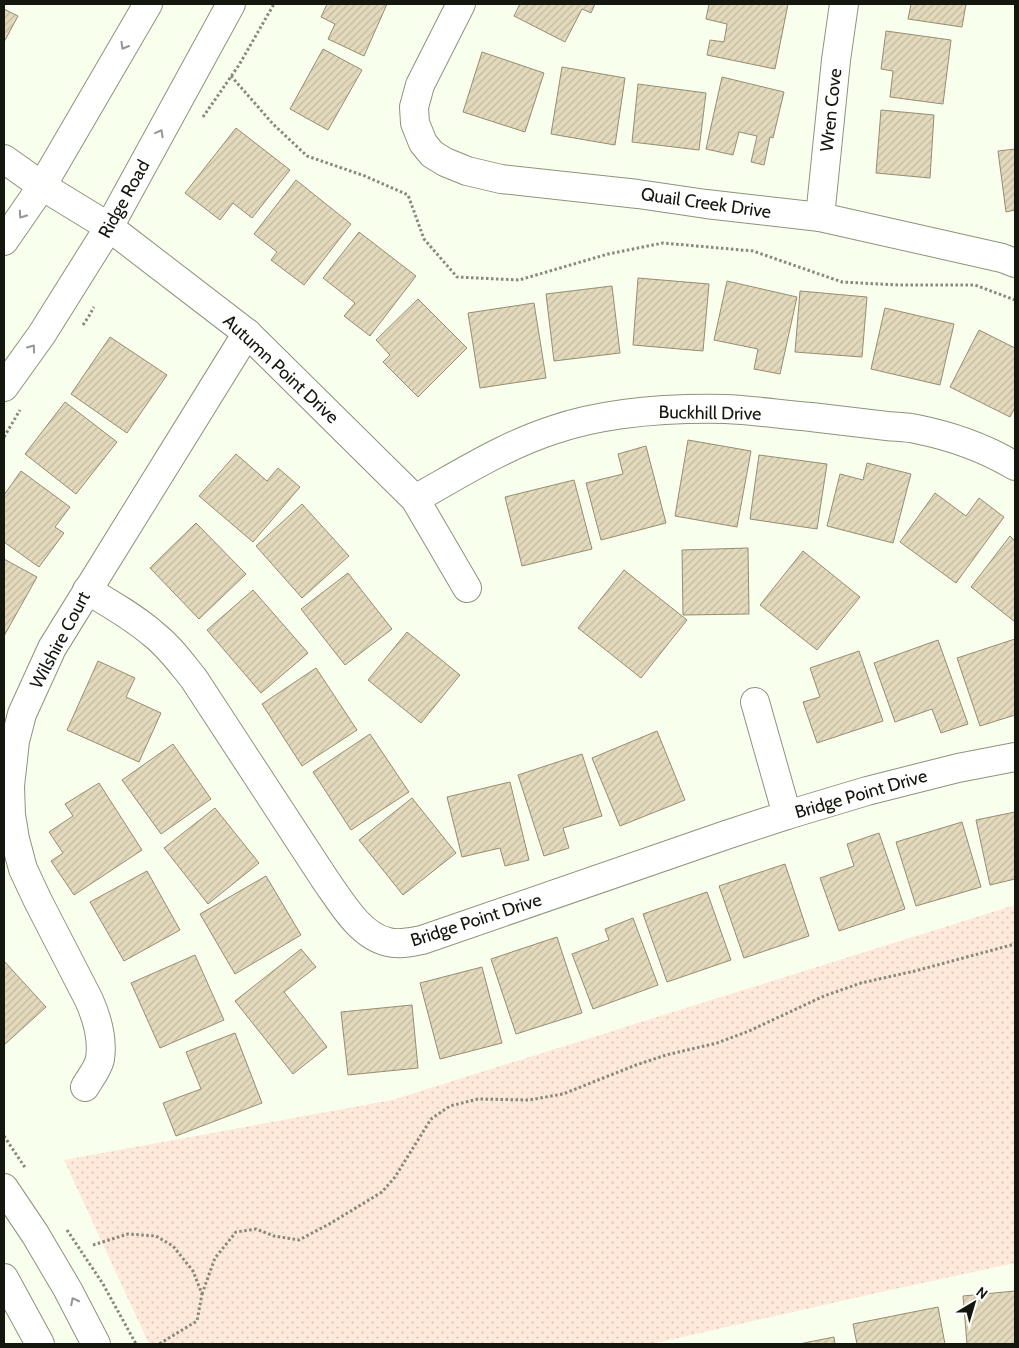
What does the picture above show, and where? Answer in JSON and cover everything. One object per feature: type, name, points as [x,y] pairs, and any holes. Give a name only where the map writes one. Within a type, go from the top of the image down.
[{"type":"street","points":[[4,241],[42,186],[148,4]]},
{"type":"street","name":"Ridge Road","points":[[4,387],[42,334],[109,227],[231,4]]},
{"type":"street","name":"Quail Creek Drive","points":[[461,4],[420,85],[414,107],[415,123],[423,143],[432,154],[445,162],[467,171],[501,178],[820,217],[1002,258],[1015,263]]},
{"type":"street","name":"Wren Cove","points":[[820,217],[836,60],[844,4]]},
{"type":"street","name":"Autumn Point Drive","points":[[4,159],[42,186],[109,227],[247,333],[415,499],[467,588]]},
{"type":"street","name":"Wilshire Court","points":[[85,1087],[100,1059],[100,1039],[95,1014],[90,1000],[23,869],[11,815],[10,786],[15,741],[22,714],[52,648],[247,333]]},
{"type":"street","name":"Buckhill Drive","points":[[415,499],[524,440],[555,429],[584,421],[674,409],[727,409],[916,429],[967,443],[996,455],[1015,466]]},
{"type":"street","name":"Bridge Point Drive","points":[[87,590],[154,633],[176,656],[194,679],[346,911],[367,932],[386,942],[404,944],[422,940],[716,838],[867,791],[958,768],[1015,757]]},
{"type":"street","points":[[755,702],[788,815]]},
{"type":"street","points":[[4,1188],[35,1234],[68,1290],[96,1344]]},
{"type":"street","points":[[4,1278],[40,1344]]},
{"type":"path","points":[[231,76],[273,124],[307,156],[365,176],[408,195],[424,239],[457,277],[519,280],[608,254],[664,243],[753,251],[842,282],[898,285],[975,285],[1015,300]]},
{"type":"path","points":[[159,1344],[197,1321],[202,1294],[214,1258],[236,1232],[256,1229],[274,1236],[299,1240],[331,1223],[382,1192],[394,1177],[431,1119],[450,1106],[478,1099],[529,1100],[562,1094],[636,1065],[717,1043],[750,1031],[824,996],[861,983],[915,971],[1015,944]]},
{"type":"path","points":[[92,1245],[128,1234],[156,1236],[174,1246],[193,1271],[202,1294]]},
{"type":"shaded area","points":[[1015,905],[1015,1263],[652,1344],[149,1344],[64,1160],[392,1100]]},
{"type":"building","points":[[327,4],[387,4],[364,56],[328,39],[335,24],[321,17]]},
{"type":"building","points":[[520,4],[595,4],[591,13],[582,9],[565,42],[514,16]]},
{"type":"building","points":[[709,4],[788,4],[775,69],[707,55],[710,40],[724,42],[727,24],[706,19]]},
{"type":"building","points":[[911,4],[966,4],[962,27],[908,19]]},
{"type":"building","points":[[4,9],[18,16],[4,42]]},
{"type":"building","points":[[886,31],[951,40],[943,104],[890,97],[893,71],[881,69]]},
{"type":"building","points":[[323,49],[362,70],[328,130],[290,109]]},
{"type":"building","points":[[482,52],[544,73],[525,132],[463,112]]},
{"type":"building","points":[[562,67],[625,78],[615,145],[551,134]]},
{"type":"building","points":[[722,77],[784,92],[773,138],[770,137],[764,165],[751,162],[757,136],[739,132],[733,155],[706,149]]},
{"type":"building","points":[[638,84],[706,93],[699,150],[632,142]]},
{"type":"building","points":[[881,110],[934,115],[930,178],[876,173]]},
{"type":"building","points":[[236,128],[290,170],[252,218],[233,203],[220,220],[185,193]]},
{"type":"building","points":[[1015,149],[1015,210],[1006,212],[998,151]]},
{"type":"building","points":[[296,180],[351,224],[304,285],[271,260],[277,252],[254,234]]},
{"type":"building","points":[[359,232],[416,276],[370,336],[344,316],[355,303],[323,278]]},
{"type":"building","points":[[638,278],[709,284],[703,351],[633,345]]},
{"type":"building","points":[[727,281],[797,297],[780,374],[754,369],[758,349],[714,340]]},
{"type":"building","points":[[612,286],[620,353],[554,361],[546,294]]},
{"type":"building","points":[[800,291],[867,297],[862,357],[795,352]]},
{"type":"building","points":[[418,299],[467,348],[418,397],[383,362],[390,355],[376,340]]},
{"type":"building","points":[[534,303],[546,378],[480,388],[468,313]]},
{"type":"building","points":[[885,308],[954,324],[940,385],[871,369]]},
{"type":"building","points":[[979,330],[1015,348],[1015,407],[1010,417],[950,387]]},
{"type":"building","points":[[110,337],[167,375],[127,433],[71,394]]},
{"type":"building","points":[[65,402],[117,442],[76,494],[25,454]]},
{"type":"building","points":[[688,440],[751,451],[737,527],[675,516]]},
{"type":"building","points":[[646,446],[666,523],[601,540],[586,483],[623,474],[618,454]]},
{"type":"building","points":[[236,454],[267,481],[278,468],[300,487],[253,542],[199,496]]},
{"type":"building","points":[[759,455],[827,464],[817,529],[750,519]]},
{"type":"building","points":[[867,463],[911,474],[893,543],[827,526],[840,474],[863,480]]},
{"type":"building","points":[[21,471],[70,507],[55,527],[64,533],[39,567],[4,542],[4,495]]},
{"type":"building","points":[[574,480],[592,549],[522,566],[505,497]]},
{"type":"building","points":[[935,493],[966,516],[979,498],[1004,517],[956,583],[900,542]]},
{"type":"building","points":[[302,504],[349,556],[302,598],[256,546]]},
{"type":"building","points":[[196,523],[246,574],[199,619],[150,568]]},
{"type":"building","points":[[1010,536],[1015,541],[1015,622],[971,587]]},
{"type":"building","points":[[748,548],[749,614],[683,615],[682,550]]},
{"type":"building","points":[[803,551],[860,597],[817,650],[760,605]]},
{"type":"building","points":[[4,559],[37,577],[4,636]]},
{"type":"building","points":[[624,570],[687,620],[641,678],[578,628]]},
{"type":"building","points":[[348,573],[392,629],[345,665],[301,609]]},
{"type":"building","points":[[253,590],[308,653],[261,693],[207,630]]},
{"type":"building","points":[[407,632],[460,675],[421,723],[368,680]]},
{"type":"building","points":[[1015,639],[1015,715],[980,726],[957,658]]},
{"type":"building","points":[[938,640],[968,724],[941,733],[932,709],[895,722],[874,663]]},
{"type":"building","points":[[859,651],[883,721],[817,743],[803,702],[820,697],[810,668]]},
{"type":"building","points":[[98,661],[135,678],[126,697],[161,713],[139,762],[67,730]]},
{"type":"building","points":[[316,668],[357,730],[302,766],[262,704]]},
{"type":"building","points":[[657,731],[685,800],[620,826],[592,758]]},
{"type":"building","points":[[370,734],[409,792],[351,830],[313,772]]},
{"type":"building","points":[[173,744],[211,799],[161,834],[122,780]]},
{"type":"building","points":[[582,754],[602,816],[563,828],[569,848],[544,856],[518,775]]},
{"type":"building","points":[[510,782],[529,860],[505,866],[500,848],[462,857],[447,797]]},
{"type":"building","points":[[99,783],[142,850],[74,895],[51,861],[63,853],[49,832],[73,816],[65,804]]},
{"type":"building","points":[[412,798],[456,853],[403,895],[359,840]]},
{"type":"building","points":[[215,808],[259,863],[208,904],[164,848]]},
{"type":"building","points":[[1015,812],[1015,879],[990,885],[976,820]]},
{"type":"building","points":[[962,822],[981,887],[916,906],[896,842]]},
{"type":"building","points":[[879,833],[905,909],[839,931],[820,878],[854,866],[847,844]]},
{"type":"building","points":[[785,864],[809,936],[744,958],[719,886]]},
{"type":"building","points":[[147,871],[180,930],[124,961],[90,902]]},
{"type":"building","points":[[266,876],[301,935],[235,974],[200,914]]},
{"type":"building","points":[[707,892],[731,960],[667,982],[643,914]]},
{"type":"building","points":[[633,918],[658,985],[593,1009],[572,954],[609,940],[605,929]]},
{"type":"building","points":[[557,937],[582,1013],[516,1034],[491,959]]},
{"type":"building","points":[[301,949],[316,967],[284,992],[327,1047],[293,1074],[235,1001]]},
{"type":"building","points":[[195,955],[224,1020],[160,1048],[131,983]]},
{"type":"building","points":[[4,961],[46,1007],[4,1045]]},
{"type":"building","points":[[482,967],[502,1043],[440,1059],[420,983]]},
{"type":"building","points":[[412,1005],[418,1068],[348,1075],[341,1012]]},
{"type":"building","points":[[235,1033],[262,1103],[176,1136],[163,1103],[201,1089],[186,1052]]},
{"type":"building","points":[[1015,1291],[1015,1344],[967,1344],[963,1296]]},
{"type":"building","points":[[938,1307],[945,1344],[857,1344],[853,1324]]},
{"type":"building","points":[[834,1337],[835,1344],[799,1344]]}]
